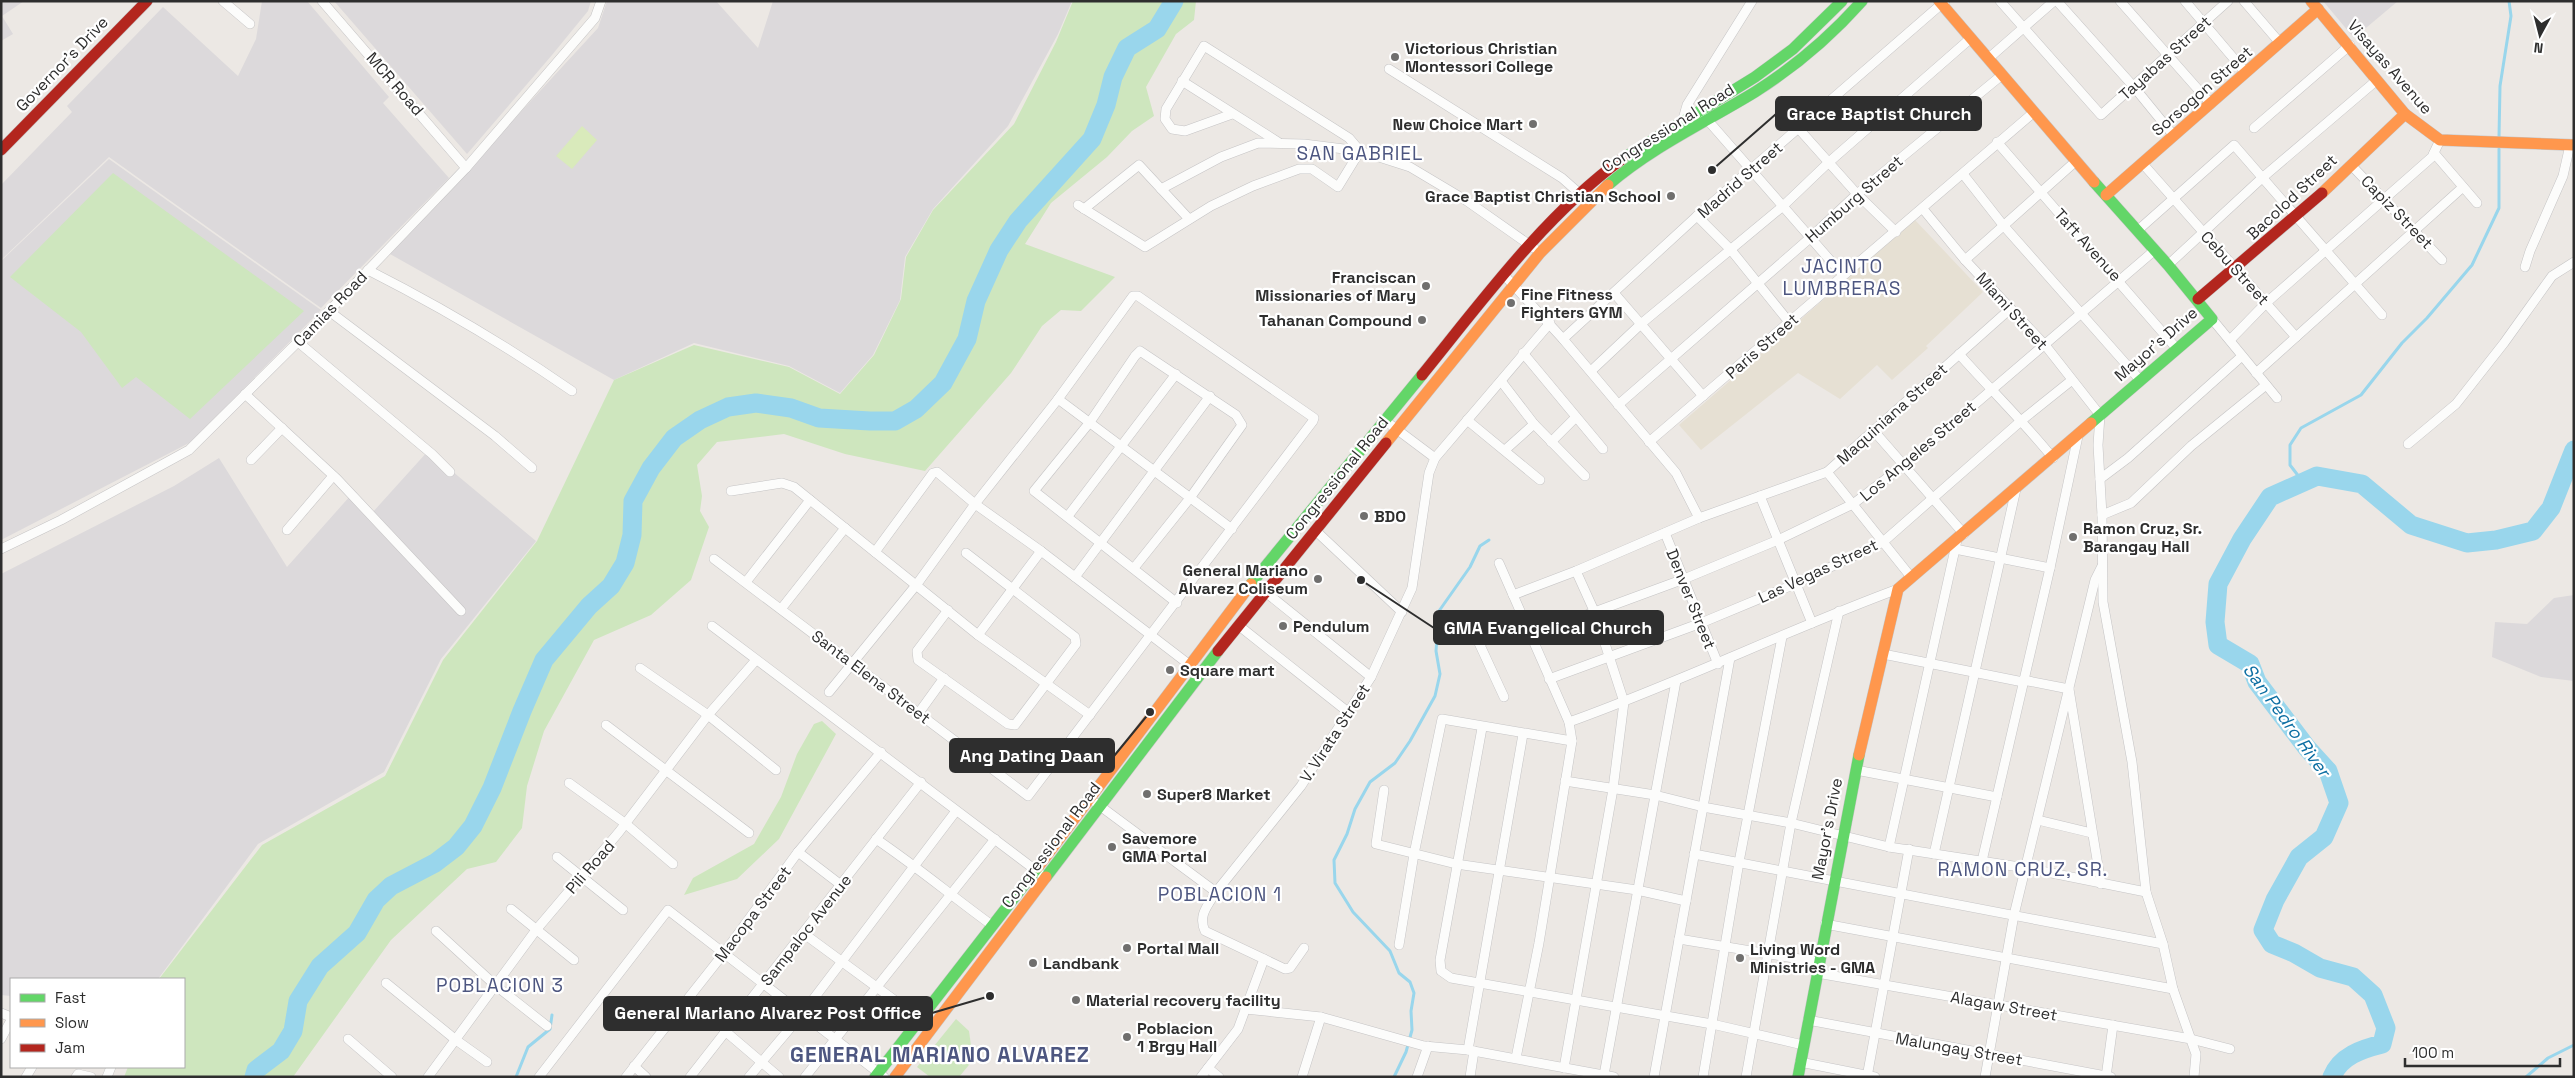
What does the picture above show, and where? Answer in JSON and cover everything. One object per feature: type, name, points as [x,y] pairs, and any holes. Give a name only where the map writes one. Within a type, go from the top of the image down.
[{"type":"main road","name":"Governor's Drive","points":[[1,150],[147,1]]},
{"type":"main road","name":"Congressional Road","points":[[895,1077],[1202,675],[1238,625],[1316,532],[1513,284],[1579,193],[1631,152],[1755,77],[1793,49],[1842,1]]},
{"type":"main road","name":"Congressional Road","points":[[879,1075],[920,1019],[1091,799],[1253,582],[1384,419],[1504,275],[1536,250],[1610,182],[1638,162],[1762,89],[1800,62],[1826,40],[1862,1]]},
{"type":"main road","name":"Mayor's Drive","points":[[1798,1077],[1842,836],[1898,590],[1911,577],[1959,541],[2100,415],[2212,319],[2168,265],[2034,113],[1942,2]]},
{"type":"main road","name":"Sorsogon Street","points":[[2106,195],[2280,43],[2315,5]]},
{"type":"main road","name":"Visayas Avenue","points":[[2315,5],[2350,45],[2405,114],[2421,128],[2440,140]]},
{"type":"main road","name":"Bacolod Street","points":[[2198,300],[2236,270],[2296,217],[2405,114]]},
{"type":"main road","points":[[2440,140],[2572,145]]},
{"type":"main road","points":[[967,958],[978,967]]},
{"type":"street","points":[[223,1],[250,24]]},
{"type":"street","name":"MCR Road","points":[[322,1],[466,168]]},
{"type":"street","name":"Camias Road","points":[[1,549],[61,520],[189,450],[329,312],[466,168],[595,18],[601,1]]},
{"type":"street","points":[[1683,119],[1687,105],[1752,1]]},
{"type":"street","points":[[2000,1],[2022,27]]},
{"type":"street","points":[[1989,58],[2022,27],[2055,1],[2134,87],[2174,136]]},
{"type":"street","points":[[2120,1],[2211,104]]},
{"type":"street","points":[[2185,1],[2246,73]]},
{"type":"street","name":"Tayabas Street","points":[[2022,27],[2100,115],[2170,56],[2228,1]]},
{"type":"street","points":[[2244,1],[2280,43]]},
{"type":"street","name":"Madrid Street","points":[[1564,339],[1697,216],[1942,2]]},
{"type":"street","points":[[1591,371],[1642,323],[1783,206],[1828,163],[1971,38]]},
{"type":"street","points":[[2254,128],[2350,45]]},
{"type":"street","points":[[1232,114],[1185,131],[1172,129],[1165,120],[1166,109],[1204,46],[1350,138],[1360,151]]},
{"type":"street","points":[[1389,69],[1562,178],[1579,193]]},
{"type":"street","name":"Humburg Street","points":[[1618,405],[1757,282],[1810,238],[1857,194],[2002,74]]},
{"type":"street","points":[[2168,265],[2262,178],[2377,80]]},
{"type":"street","points":[[1182,81],[1278,142]]},
{"type":"street","points":[[1701,109],[1707,121],[1843,276]]},
{"type":"street","name":"Paris Street","points":[[1650,442],[1923,209],[1997,142],[2034,113]]},
{"type":"street","points":[[1798,128],[1857,194],[1896,232]]},
{"type":"street","points":[[2230,340],[2266,303],[2385,200],[2434,153],[2440,140]]},
{"type":"street","points":[[1161,189],[1243,148],[1258,144],[1278,142],[1360,151],[1410,167],[1467,201],[1536,250]]},
{"type":"street","name":"Taft Avenue","points":[[1997,142],[2178,349]]},
{"type":"street","points":[[2138,231],[2234,145],[2325,252],[2356,283],[2382,315]]},
{"type":"street","points":[[2525,267],[2530,251],[2563,176],[2572,145]]},
{"type":"street","points":[[1189,219],[1139,165],[1081,207],[1145,247],[1189,219],[1253,186],[1299,169],[1312,169],[1338,187],[1360,151]]},
{"type":"street","points":[[2434,153],[2477,203]]},
{"type":"street","points":[[1965,260],[2076,161]]},
{"type":"street","name":"Cebu Street","points":[[2143,164],[2296,337]]},
{"type":"street","name":"Capiz Street","points":[[2351,165],[2442,260]]},
{"type":"street","points":[[1963,174],[2003,226],[2140,380]]},
{"type":"street","points":[[2256,373],[2463,187]]},
{"type":"street","name":"Miami Street","points":[[1923,209],[1965,260],[2045,345],[2100,415]]},
{"type":"street","points":[[1697,216],[1731,250],[1789,322]]},
{"type":"street","name":"Los Angeles Street","points":[[1532,636],[1684,579],[1778,540],[1853,504],[1904,465],[2155,250]]},
{"type":"street","points":[[2408,444],[2456,404],[2504,343],[2552,276],[2574,262]]},
{"type":"street","points":[[368,270],[409,290],[515,352],[572,391]]},
{"type":"street","points":[[1504,275],[1564,339],[1676,473],[1699,518]]},
{"type":"street","points":[[1614,293],[1642,323],[1703,396]]},
{"type":"street","points":[[731,491],[782,483],[794,487],[917,584],[978,635],[1090,714],[1314,422],[1311,415],[1136,295],[1133,296],[1058,399],[975,504],[917,584],[829,692]]},
{"type":"street","name":"Maquiniana Street","points":[[1513,595],[1576,572],[1699,518],[1827,472],[2010,309]]},
{"type":"street","points":[[329,312],[495,436],[532,468]]},
{"type":"street","points":[[2212,319],[2277,398]]},
{"type":"street","points":[[1384,419],[1435,458],[1550,323]]},
{"type":"street","points":[[298,342],[432,454],[450,472]]},
{"type":"street","points":[[1134,568],[1190,498],[1242,425],[1236,414],[1142,352],[1138,352],[1090,422],[1034,491],[1101,541],[1134,568],[1177,603]]},
{"type":"street","points":[[1523,353],[1603,449]]},
{"type":"street","points":[[1960,354],[1991,390],[2022,420],[2053,458]]},
{"type":"street","points":[[2100,479],[2123,462],[2242,356]]},
{"type":"street","points":[[1068,516],[1176,374]]},
{"type":"street","points":[[1501,380],[1534,424],[1585,476]]},
{"type":"street","name":"Las Vegas Street","points":[[1549,679],[1701,624],[1795,584],[1883,542],[2022,420],[2072,380]]},
{"type":"street","points":[[2102,515],[2131,503],[2191,446],[2266,385]]},
{"type":"street","points":[[245,394],[333,476],[461,611]]},
{"type":"street","points":[[1075,577],[1210,396]]},
{"type":"street","points":[[1058,399],[1232,529]]},
{"type":"street","points":[[2100,415],[2098,445],[2102,515],[2102,602],[2132,762],[2146,892],[2163,944],[2174,989],[2196,1054],[2194,1077]]},
{"type":"street","points":[[1552,442],[1576,417]]},
{"type":"street","points":[[1467,420],[1540,480]]},
{"type":"street","points":[[1505,450],[1534,424]]},
{"type":"street","points":[[252,460],[282,428]]},
{"type":"street","points":[[1873,430],[1933,498],[1959,541],[2001,559],[2050,568]]},
{"type":"street","points":[[1982,861],[2050,568],[2078,436]]},
{"type":"street","name":"V. Virata Street","points":[[1304,948],[1288,970],[1204,931],[1201,922],[1204,911],[1216,892],[1301,786],[1371,676],[1412,588],[1429,473],[1435,458]]},
{"type":"street","points":[[875,552],[934,472],[1041,551],[1202,675]]},
{"type":"street","points":[[1827,472],[1911,577]]},
{"type":"street","points":[[286,530],[333,476]]},
{"type":"street","points":[[1934,854],[2016,489]]},
{"type":"street","points":[[1760,496],[1812,623]]},
{"type":"street","points":[[746,582],[810,500]]},
{"type":"street","points":[[781,609],[845,528]]},
{"type":"street","points":[[1316,532],[1402,612]]},
{"type":"street","name":"Denver Street","points":[[1665,533],[1718,664]]},
{"type":"street","points":[[1889,846],[1902,780],[1959,541]]},
{"type":"street","points":[[978,635],[1041,551]]},
{"type":"street","points":[[948,610],[916,654],[918,660],[1012,726],[1076,644],[1076,637],[966,553]]},
{"type":"street","name":"Santa Elena Street","points":[[714,559],[1028,796],[1090,714]]},
{"type":"street","points":[[1499,563],[1569,722],[1572,741],[1516,1058]]},
{"type":"street","points":[[1985,1077],[2014,915],[2096,575],[2102,566]]},
{"type":"street","points":[[1564,1068],[1613,789],[1624,702],[1595,613],[1576,572]]},
{"type":"street","points":[[1253,582],[1371,676]]},
{"type":"street","name":"Mayor's Drive","points":[[1569,722],[1718,664],[1840,611],[1898,590]]},
{"type":"street","points":[[1746,1077],[1791,824],[1840,611]]},
{"type":"street","points":[[1504,697],[1479,644],[1525,624]]},
{"type":"street","points":[[1238,625],[1348,712]]},
{"type":"street","points":[[712,626],[1046,878]]},
{"type":"street","points":[[1703,1077],[1739,862],[1782,637]]},
{"type":"street","points":[[1883,654],[1975,673],[2068,689]]},
{"type":"street","points":[[1654,1077],[1730,658]]},
{"type":"street","name":"Pili Road","points":[[428,1077],[536,930],[626,824],[708,715],[756,660]]},
{"type":"street","points":[[640,668],[708,715],[776,770]]},
{"type":"street","points":[[918,714],[944,678]]},
{"type":"street","points":[[1604,1075],[1676,681]]},
{"type":"street","points":[[2068,689],[2100,884]]},
{"type":"street","points":[[1399,945],[1414,854],[1442,719],[1482,728],[1572,741]]},
{"type":"street","points":[[606,725],[749,833]]},
{"type":"street","points":[[1482,728],[1439,966],[1445,975],[1480,984],[1575,1002],[1616,1007],[1712,1024],[1803,1045]]},
{"type":"street","points":[[1470,1077],[1471,1051],[1480,984],[1523,734]]},
{"type":"street","name":"Macopa Street","points":[[626,1077],[724,953],[798,852],[880,752]]},
{"type":"street","points":[[1856,770],[1996,796]]},
{"type":"street","points":[[1565,781],[1655,795],[1889,846],[2026,868],[2146,892]]},
{"type":"street","name":"Sampaloc Avenue","points":[[690,1077],[921,782]]},
{"type":"street","points":[[569,783],[626,824],[673,864]]},
{"type":"street","points":[[1384,790],[1376,844],[1456,864],[1637,890],[1686,901]]},
{"type":"street","points":[[1091,799],[1216,892]]},
{"type":"street","points":[[749,1077],[802,1014],[840,961],[956,811]]},
{"type":"street","points":[[2038,820],[2092,833]]},
{"type":"street","points":[[876,839],[914,865],[951,896],[993,926]]},
{"type":"street","points":[[804,1077],[995,839]]},
{"type":"street","points":[[1800,1062],[1870,1076],[1883,985],[1909,849]]},
{"type":"street","points":[[798,852],[841,885]]},
{"type":"street","points":[[1694,854],[2163,944]]},
{"type":"street","points":[[557,857],[623,910]]},
{"type":"street","points":[[511,909],[574,960]]},
{"type":"street","points":[[539,1077],[668,910],[879,1075]]},
{"type":"street","points":[[1825,924],[2174,989]]},
{"type":"street","points":[[436,932],[495,985],[547,1026]]},
{"type":"street","points":[[803,933],[920,1019]]},
{"type":"street","name":"Alagaw Street","points":[[1679,939],[1767,954],[1883,985],[2191,1039],[2230,1049]]},
{"type":"street","points":[[1201,1077],[1238,1029],[1264,959]]},
{"type":"street","points":[[386,982],[456,1040],[487,1062]]},
{"type":"street","points":[[1245,1009],[1322,1017],[1426,1046],[1516,1058],[1614,1077]]},
{"type":"street","points":[[1302,1077],[1322,1017]]},
{"type":"street","name":"Malungay Street","points":[[1808,1020],[2108,1076]]},
{"type":"street","points":[[1,1039],[10,1022]]},
{"type":"street","points":[[2108,1076],[2114,1025]]},
{"type":"street","points":[[725,1031],[779,1077]]},
{"type":"street","points":[[348,1039],[392,1077]]},
{"type":"street","points":[[1417,1077],[1426,1046]]},
{"type":"street","points":[[634,1066],[646,1077]]},
{"type":"street","points":[[1208,1068],[1219,1077]]},
{"type":"street","points":[[76,1077],[78,1074],[91,1077]]},
{"type":"shaded area","points":[[1,1],[24,1],[2,16],[13,34],[1,41]]},
{"type":"shaded area","points":[[262,1],[307,1],[389,97],[383,103],[449,178],[321,308],[109,157],[1,260],[1,185],[72,112],[67,106],[163,7],[238,76],[256,39]]},
{"type":"shaded area","points":[[334,1],[591,1],[588,11],[467,154]]},
{"type":"shaded area","points":[[607,1],[716,1],[758,48],[773,1],[1072,1],[1058,34],[1008,126],[933,209],[905,257],[900,300],[873,355],[840,393],[789,366],[694,343],[614,380],[390,254],[598,28]]},
{"type":"shaded area","points":[[2323,1],[2398,1],[2354,38]]},
{"type":"shaded area","points":[[109,159],[321,310],[191,442],[1,540],[1,261]]},
{"type":"shaded area","points":[[1915,220],[1983,292],[1926,346],[1928,348],[1892,380],[1877,365],[1840,399],[1798,373],[1701,450],[1679,425]]},
{"type":"shaded area","points":[[428,451],[536,541],[441,659],[384,772],[258,844],[159,978],[10,978],[10,996],[1,995],[1,574],[174,486],[219,458],[287,567],[351,495],[372,513]]},
{"type":"shaded area","points":[[2574,595],[2574,681],[2541,677],[2492,657],[2495,622],[2527,624],[2554,598]]},
{"type":"green space","points":[[1073,1],[1196,1],[1194,20],[1176,34],[1146,87],[1154,116],[1132,131],[1107,157],[1051,203],[1025,244],[1115,277],[1081,311],[1061,310],[1042,326],[1011,373],[925,471],[845,454],[784,434],[717,442],[697,465],[702,496],[700,511],[709,527],[691,580],[651,615],[594,640],[544,731],[527,786],[522,828],[496,862],[467,869],[391,940],[293,1077],[124,1077],[128,1068],[185,1068],[185,978],[160,978],[262,845],[385,776],[443,660],[537,541],[614,380],[694,345],[789,367],[840,394],[874,355],[901,299],[906,257],[933,210],[1014,124],[1056,42]]},
{"type":"green space","points":[[582,126],[597,140],[572,169],[556,156]]},
{"type":"green space","points":[[113,173],[304,311],[190,419],[136,377],[122,388],[81,332],[10,277]]},
{"type":"green space","points":[[822,721],[836,734],[779,839],[737,879],[684,895],[693,878],[754,844],[781,797],[797,754],[814,724]]},
{"type":"green space","points":[[956,1019],[969,1031],[973,1060],[959,1077],[930,1077],[917,1067]]},
{"type":"waterway","points":[[254,1077],[256,1070],[281,1051],[293,1031],[298,1001],[320,966],[357,933],[376,900],[391,886],[435,863],[456,847],[473,826],[492,788],[544,660],[589,606],[611,586],[625,563],[632,535],[633,501],[651,468],[674,438],[700,420],[728,407],[756,403],[791,408],[819,418],[870,421],[895,421],[916,409],[943,383],[967,339],[976,301],[999,250],[1018,221],[1092,139],[1106,105],[1113,77],[1127,48],[1157,29],[1174,1]]},
{"type":"waterway","points":[[2499,137],[2500,86],[2511,16],[2509,1]]},
{"type":"waterway","points":[[2303,482],[2290,465],[2290,445],[2301,428],[2361,395],[2402,343],[2427,318],[2472,265],[2499,208],[2499,149]]},
{"type":"waterway","name":"San Pedro River","points":[[2332,1077],[2340,1064],[2352,1054],[2382,1044],[2386,1028],[2373,995],[2353,977],[2320,968],[2294,953],[2272,944],[2263,930],[2275,900],[2299,857],[2324,837],[2339,803],[2328,771],[2307,748],[2257,682],[2250,664],[2218,645],[2215,622],[2218,584],[2242,539],[2270,497],[2317,476],[2362,484],[2411,525],[2467,543],[2496,540],[2533,531],[2551,508],[2574,450]]},
{"type":"waterway","points":[[1394,1077],[1406,1052],[1412,1030],[1411,1011],[1414,993],[1410,982],[1399,973],[1390,951],[1353,912],[1335,883],[1334,860],[1347,834],[1355,809],[1370,782],[1395,763],[1410,741],[1435,696],[1440,674],[1436,651],[1439,611],[1470,567],[1480,546],[1489,540]]},
{"type":"waterway","points":[[516,1077],[528,1047],[550,1029],[552,1015]]},
{"type":"waterway","points":[[2526,1077],[2548,1058],[2574,1045]]},
{"type":"traffic: fast","points":[[1622,159],[1755,77],[1793,49],[1842,1]]},
{"type":"traffic: fast","points":[[1608,185],[1661,147],[1755,92],[1785,72],[1825,39],[1862,1]]},
{"type":"traffic: fast","points":[[2091,423],[2212,319],[2168,265],[2094,182]]},
{"type":"traffic: fast","points":[[1251,584],[1422,375]]},
{"type":"traffic: fast","points":[[1046,877],[1218,651]]},
{"type":"traffic: fast","points":[[1798,1077],[1859,755]]},
{"type":"traffic: fast","points":[[875,1077],[1038,867]]},
{"type":"traffic: slow","points":[[1939,1],[2094,182]]},
{"type":"traffic: slow","points":[[2311,1],[2405,114],[2440,140],[2574,145]]},
{"type":"traffic: slow","points":[[2106,195],[2318,9]]},
{"type":"traffic: slow","points":[[2322,193],[2405,114]]},
{"type":"traffic: slow","points":[[1386,443],[1540,253],[1608,185]]},
{"type":"traffic: slow","points":[[1859,755],[1898,589],[2091,423]]},
{"type":"traffic: slow","points":[[1038,867],[1251,584]]},
{"type":"traffic: slow","points":[[895,1077],[1046,877]]},
{"type":"traffic: jam","points":[[1,150],[147,1]]},
{"type":"traffic: jam","points":[[1422,375],[1491,289],[1541,232],[1594,181],[1622,159]]},
{"type":"traffic: jam","points":[[2198,299],[2322,193]]},
{"type":"traffic: jam","points":[[1218,651],[1386,443]]},
{"type":"place","name":"Victorious Christian Montessori College","points":[[1395,57]]},
{"type":"place","name":"New Choice Mart","points":[[1533,124]]},
{"type":"place","name":"Grace Baptist Church","points":[[1712,170]]},
{"type":"place","name":"Grace Baptist Christian School","points":[[1671,196]]},
{"type":"place","name":"Franciscan Missionaries of Mary","points":[[1426,286]]},
{"type":"place","name":"Fine Fitness Fighters GYM","points":[[1511,303]]},
{"type":"place","name":"Tahanan Compound","points":[[1422,320]]},
{"type":"place","name":"BDO","points":[[1364,516]]},
{"type":"place","name":"Ramon Cruz, Sr. Barangay Hall","points":[[2073,537]]},
{"type":"place","name":"General Mariano Alvarez Coliseum","points":[[1318,579]]},
{"type":"place","name":"GMA Evangelical Church","points":[[1361,580]]},
{"type":"place","name":"Pendulum","points":[[1283,626]]},
{"type":"place","name":"Square mart","points":[[1170,670]]},
{"type":"place","name":"Ang Dating Daan","points":[[1150,712]]},
{"type":"place","name":"Super8 Market","points":[[1147,794]]},
{"type":"place","name":"Savemore GMA Portal","points":[[1112,847]]},
{"type":"place","name":"Portal Mall","points":[[1127,948]]},
{"type":"place","name":"Living Word Ministries - GMA","points":[[1740,958]]},
{"type":"place","name":"Landbank","points":[[1033,963]]},
{"type":"place","name":"General Mariano Alvarez Post Office","points":[[990,996]]},
{"type":"place","name":"Material recovery facility","points":[[1076,1000]]},
{"type":"place","name":"Poblacion 1 Brgy Hall","points":[[1127,1037]]},
{"type":"district","name":"SAN GABRIEL","points":[[1360,153]]},
{"type":"district","name":"JACINTO LUMBRERAS","points":[[1842,277]]},
{"type":"district","name":"RAMON CRUZ, SR.","points":[[2023,869]]},
{"type":"district","name":"POBLACION 1","points":[[1220,894]]},
{"type":"district","name":"POBLACION 3","points":[[500,985]]},
{"type":"district","name":"GENERAL MARIANO ALVAREZ","points":[[940,1054]]}]
